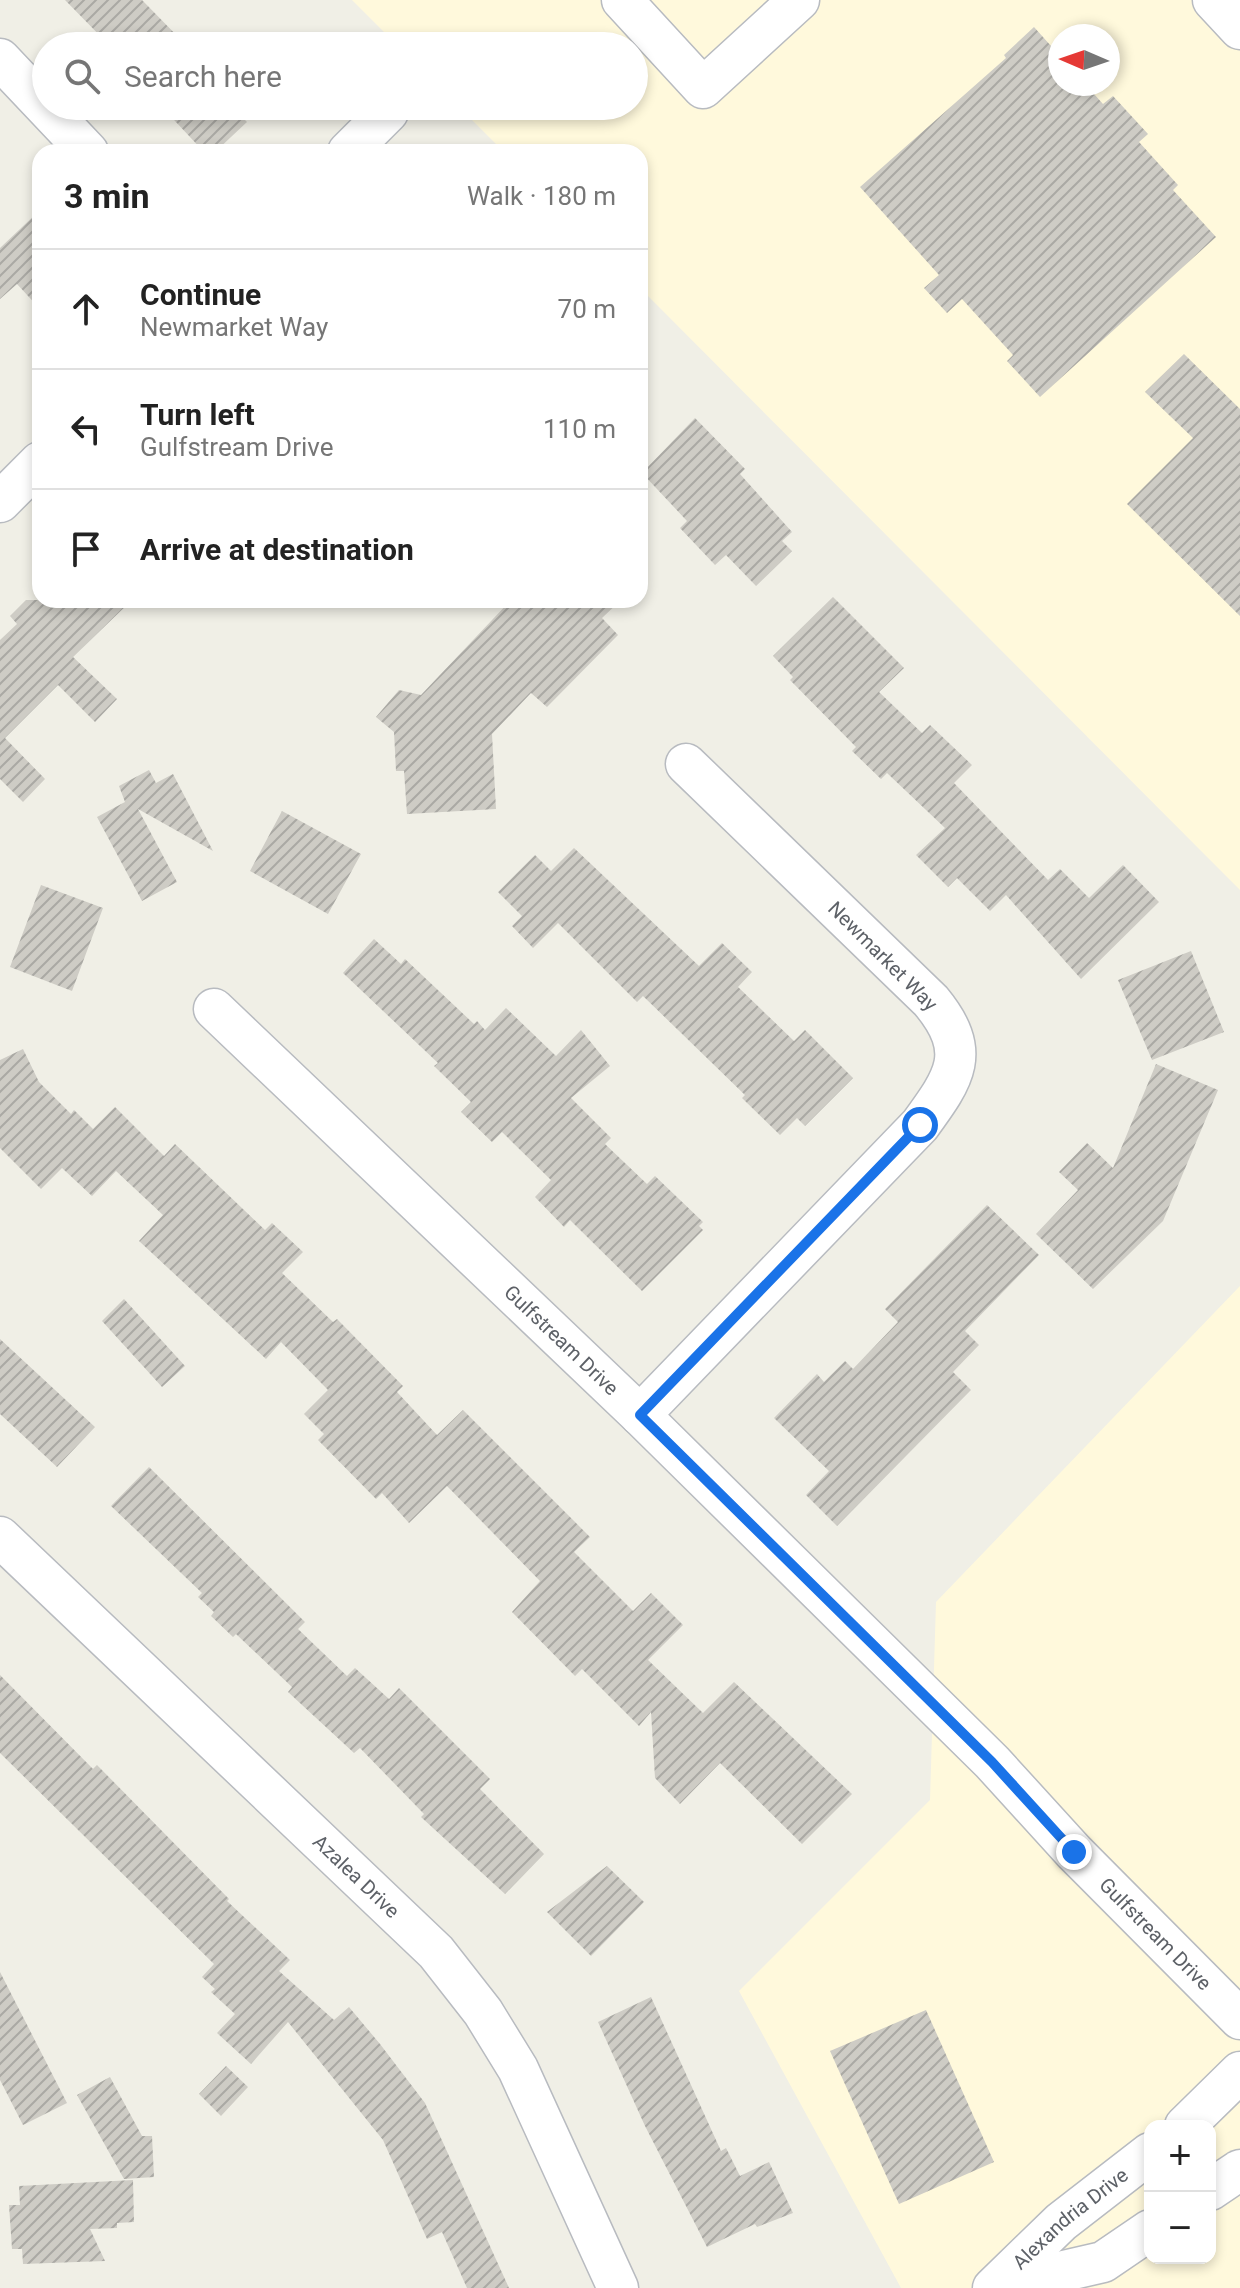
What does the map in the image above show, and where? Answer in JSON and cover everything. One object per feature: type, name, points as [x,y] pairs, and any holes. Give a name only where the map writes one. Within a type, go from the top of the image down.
[{"type":"street","points":[[622,0],[703,88],[799,0]]},
{"type":"street","points":[[1213,0],[1240,29]]},
{"type":"street","points":[[0,59],[32,93]]},
{"type":"street","points":[[58,120],[80,144]]},
{"type":"street","points":[[356,144],[380,120]]},
{"type":"street","points":[[0,502],[32,470]]},
{"type":"street","name":"Newmarket Way","points":[[640,1415],[920,1125],[942,1094],[957,1061],[948,1022],[931,1001],[686,764]]},
{"type":"street","name":"Gulfstream Drive","points":[[214,1009],[640,1415],[992,1762],[1074,1852],[1240,2019]]},
{"type":"street","name":"Azalea Drive","points":[[0,1537],[436,1952],[483,2012],[518,2069],[618,2288]]},
{"type":"street","points":[[1191,2120],[1240,2072]]},
{"type":"street","name":"Alexandria Drive","points":[[993,2288],[1061,2222],[1144,2158]]},
{"type":"street","points":[[1216,2186],[1240,2170]]},
{"type":"street","name":"Alexandria Drive","points":[[993,2288],[1103,2262],[1144,2234]]},
{"type":"shaded area","points":[[352,0],[1240,0],[1240,890],[648,296],[648,144],[496,144],[472,120],[648,120],[648,32],[384,32]]},
{"type":"shaded area","points":[[1240,1286],[1240,2288],[901,2288],[739,1991],[930,1800],[936,1602]]},
{"type":"building","points":[[65,0],[142,0],[173,32],[96,32]]},
{"type":"building","points":[[1034,27],[1048,43],[1048,96],[1096,96],[1103,104],[1113,96],[1148,134],[1139,142],[1178,185],[1173,190],[1216,237],[1040,397],[1007,361],[1013,355],[962,299],[947,313],[924,288],[939,275],[860,187],[1006,58],[1004,55]]},
{"type":"building","points":[[174,120],[247,122],[224,144],[197,144]]},
{"type":"building","points":[[32,218],[32,300],[17,284],[0,299],[0,248]]},
{"type":"building","points":[[1184,354],[1240,409],[1240,616],[1127,504],[1193,438],[1145,392]]},
{"type":"building","points":[[695,418],[745,469],[740,474],[792,532],[782,541],[792,551],[756,586],[726,555],[715,565],[680,528],[687,521],[648,479],[648,467]]},
{"type":"building","points":[[833,597],[904,668],[879,692],[922,733],[930,725],[972,765],[954,783],[1048,880],[1060,869],[1089,898],[1123,865],[1159,902],[1081,979],[1006,895],[990,911],[957,878],[948,887],[916,855],[945,828],[887,773],[881,779],[852,751],[856,747],[790,680],[793,677],[773,656]]},
{"type":"building","points":[[26,600],[32,600],[32,608],[124,608],[73,657],[117,699],[95,722],[58,685],[5,738],[45,779],[23,802],[0,779],[0,640],[17,624],[10,616]]},
{"type":"building","points":[[503,608],[613,608],[602,618],[618,635],[547,707],[531,693],[492,734],[496,809],[407,814],[404,771],[396,771],[394,732],[376,717],[399,690],[421,695]]},
{"type":"building","points":[[149,770],[156,783],[173,774],[213,851],[138,809],[177,882],[142,901],[97,817],[125,802],[119,786]]},
{"type":"building","points":[[282,811],[361,854],[328,914],[250,871]]},
{"type":"building","points":[[574,848],[699,966],[722,943],[752,972],[738,987],[794,1041],[805,1030],[853,1078],[805,1126],[797,1118],[780,1135],[742,1098],[745,1095],[643,996],[637,1002],[558,923],[533,948],[512,926],[522,916],[498,892],[535,855],[551,871]]},
{"type":"building","points":[[41,885],[103,908],[72,991],[10,967]]},
{"type":"building","points":[[374,939],[401,964],[405,959],[474,1024],[477,1021],[485,1030],[506,1008],[556,1056],[581,1030],[610,1066],[571,1098],[611,1138],[605,1144],[647,1184],[655,1176],[703,1222],[699,1226],[703,1230],[642,1291],[570,1220],[564,1227],[535,1197],[551,1180],[502,1132],[492,1142],[461,1112],[471,1102],[434,1066],[438,1063],[343,973]]},
{"type":"building","points":[[1191,951],[1224,1032],[1152,1060],[1118,980]]},
{"type":"building","points":[[23,1049],[39,1082],[71,1114],[74,1110],[93,1129],[115,1107],[164,1156],[175,1144],[265,1230],[272,1223],[303,1252],[282,1273],[333,1322],[337,1319],[403,1386],[397,1392],[437,1435],[463,1410],[590,1537],[574,1552],[633,1611],[651,1593],[683,1625],[648,1660],[703,1713],[734,1682],[852,1794],[802,1844],[720,1763],[680,1804],[655,1778],[651,1712],[639,1726],[582,1669],[575,1676],[512,1612],[540,1581],[447,1486],[409,1523],[382,1493],[376,1499],[318,1440],[324,1434],[304,1414],[328,1390],[281,1342],[266,1359],[139,1241],[163,1215],[116,1171],[92,1196],[62,1168],[41,1189],[0,1148],[0,1060]]},
{"type":"building","points":[[1156,1064],[1218,1090],[1163,1221],[1093,1289],[1036,1234],[1078,1190],[1059,1172],[1087,1143],[1113,1168]]},
{"type":"building","points":[[987,1205],[1039,1255],[965,1331],[979,1345],[953,1372],[971,1390],[837,1526],[806,1495],[829,1471],[774,1418],[817,1374],[824,1382],[845,1361],[853,1369],[898,1322],[885,1309]]},
{"type":"building","points":[[124,1299],[185,1366],[162,1387],[102,1321]]},
{"type":"building","points":[[0,1339],[95,1427],[57,1467],[0,1414]]},
{"type":"building","points":[[149,1467],[305,1622],[298,1629],[347,1676],[355,1668],[389,1699],[399,1688],[490,1779],[480,1789],[544,1854],[505,1894],[421,1817],[424,1814],[360,1748],[354,1753],[288,1692],[292,1687],[236,1634],[233,1637],[211,1616],[214,1612],[198,1597],[202,1593],[111,1506]]},
{"type":"building","points":[[0,1675],[93,1769],[97,1765],[229,1899],[227,1901],[290,1960],[279,1971],[334,2020],[349,2007],[380,2044],[425,2103],[509,2288],[467,2288],[442,2232],[427,2239],[383,2140],[288,2022],[251,2064],[217,2033],[235,2014],[211,1992],[215,1989],[202,1977],[214,1964],[0,1753]]},
{"type":"building","points":[[607,1866],[644,1902],[591,1956],[547,1912]]},
{"type":"building","points":[[0,1972],[67,2103],[23,2125],[0,2080]]},
{"type":"building","points":[[651,1997],[721,2151],[726,2148],[740,2176],[769,2162],[793,2213],[757,2227],[755,2224],[707,2247],[645,2126],[598,2022]]},
{"type":"building","points":[[926,2010],[994,2162],[899,2204],[830,2051]]},
{"type":"building","points":[[226,2066],[248,2087],[221,2116],[199,2094]]},
{"type":"building","points":[[110,2077],[142,2136],[152,2136],[154,2177],[124,2179],[77,2095]]},
{"type":"building","points":[[133,2180],[134,2222],[117,2223],[117,2228],[90,2229],[105,2261],[23,2264],[22,2249],[12,2249],[9,2205],[20,2205],[19,2186]]},
{"type":"route","points":[[920,1125],[640,1415],[992,1762],[1074,1852]]}]
